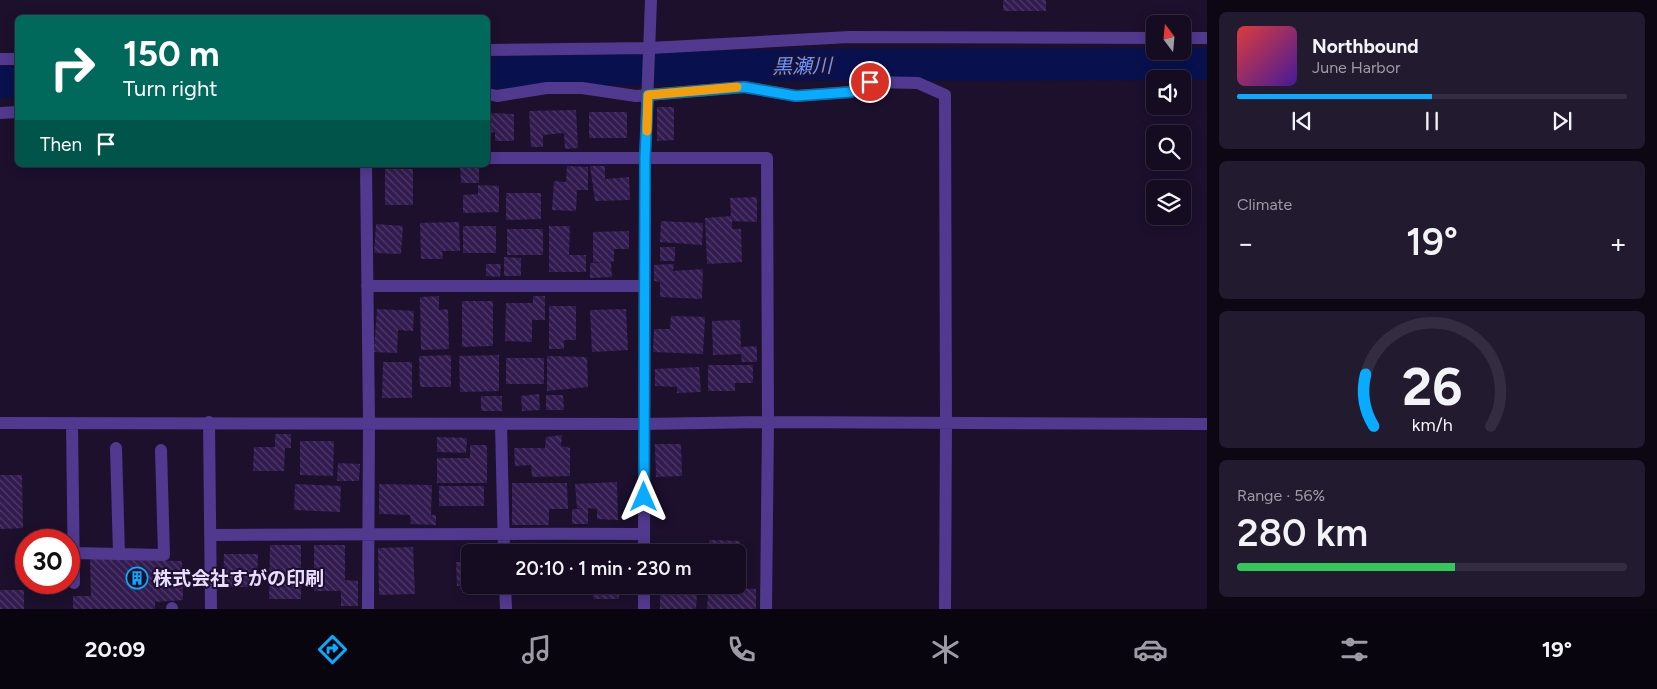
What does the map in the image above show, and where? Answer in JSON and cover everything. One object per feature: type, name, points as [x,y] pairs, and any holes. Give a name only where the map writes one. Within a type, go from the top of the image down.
[{"type":"street","points":[[644,544],[645,157],[651,0]]},
{"type":"street","points":[[490,50],[650,48],[849,37],[1146,38]]},
{"type":"street","points":[[1191,38],[1207,38]]},
{"type":"street","points":[[0,59],[15,59]]},
{"type":"street","points":[[490,94],[497,96],[548,88],[582,88],[636,96],[648,90],[744,87],[796,96],[851,92],[870,82],[918,83],[945,95],[945,609]]},
{"type":"street","points":[[0,113],[15,112]]},
{"type":"street","points":[[490,158],[767,158],[768,422],[766,609]]},
{"type":"street","points":[[366,167],[369,424],[368,609]]},
{"type":"street","points":[[367,286],[644,286]]},
{"type":"street","points":[[209,422],[212,535],[211,609]]},
{"type":"street","points":[[0,423],[643,424],[768,422],[1207,424]]},
{"type":"street","points":[[72,423],[73,529]]},
{"type":"street","points":[[501,424],[504,544]]},
{"type":"street","points":[[116,448],[119,554]]},
{"type":"street","points":[[80,553],[164,554],[162,450]]},
{"type":"street","points":[[212,535],[644,534]]},
{"type":"street","points":[[505,594],[506,609]]},
{"type":"street","points":[[644,594],[644,609]]},
{"type":"building","points":[[1003,0],[1046,0],[1046,11],[1003,11]]},
{"type":"building","points":[[657,107],[674,107],[674,140],[657,141]]},
{"type":"building","points":[[576,110],[578,148],[565,149],[564,133],[543,135],[543,147],[531,147],[529,111]]},
{"type":"building","points":[[589,112],[627,112],[627,138],[589,138]]},
{"type":"building","points":[[490,113],[514,114],[514,141],[495,141],[495,132],[490,133]]},
{"type":"building","points":[[567,166],[588,167],[588,190],[577,190],[576,211],[552,210],[554,181],[566,182]]},
{"type":"building","points":[[590,166],[605,166],[605,179],[629,177],[630,200],[595,201]]},
{"type":"building","points":[[460,167],[479,167],[479,183],[461,183]]},
{"type":"building","points":[[385,169],[413,169],[413,205],[385,205]]},
{"type":"building","points":[[478,185],[499,186],[499,212],[463,213],[463,195],[478,194]]},
{"type":"building","points":[[506,193],[541,193],[541,219],[506,220]]},
{"type":"building","points":[[757,197],[757,222],[732,221],[732,229],[741,229],[742,262],[707,264],[705,218],[731,216],[730,198]]},
{"type":"building","points":[[661,221],[703,223],[702,245],[660,242]]},
{"type":"building","points":[[459,222],[460,251],[442,251],[443,259],[421,259],[420,223]]},
{"type":"building","points":[[376,224],[403,226],[401,254],[374,253]]},
{"type":"building","points":[[463,226],[496,226],[496,253],[463,253]]},
{"type":"building","points":[[549,226],[570,226],[569,255],[586,255],[586,272],[549,272]]},
{"type":"building","points":[[507,229],[543,229],[543,255],[507,255]]},
{"type":"building","points":[[629,231],[629,249],[614,249],[614,261],[611,262],[612,277],[590,278],[590,263],[606,262],[593,262],[593,232]]},
{"type":"building","points":[[660,247],[675,247],[675,261],[660,261]]},
{"type":"building","points":[[504,257],[521,258],[521,276],[504,276]]},
{"type":"building","points":[[486,264],[501,264],[500,277],[486,276]]},
{"type":"building","points":[[674,264],[673,271],[703,269],[702,299],[660,297],[660,282],[654,281],[654,265]]},
{"type":"building","points":[[439,296],[439,310],[448,309],[449,349],[421,350],[420,297]]},
{"type":"building","points":[[533,296],[545,296],[545,320],[532,320],[532,342],[505,341],[506,303],[533,303]]},
{"type":"building","points":[[462,301],[493,301],[493,346],[462,347]]},
{"type":"building","points":[[549,306],[576,306],[576,340],[564,340],[564,349],[549,349]]},
{"type":"building","points":[[377,309],[414,311],[413,331],[398,330],[397,353],[374,352]]},
{"type":"building","points":[[626,309],[628,350],[592,352],[590,310]]},
{"type":"building","points":[[671,316],[705,317],[703,354],[653,352],[654,329],[670,329]]},
{"type":"building","points":[[740,320],[741,347],[757,346],[757,362],[742,362],[741,354],[713,355],[712,321]]},
{"type":"building","points":[[451,355],[451,387],[420,387],[419,356]]},
{"type":"building","points":[[499,355],[499,391],[460,392],[459,356]]},
{"type":"building","points":[[547,356],[587,357],[588,387],[547,391]]},
{"type":"building","points":[[506,358],[544,358],[544,384],[506,384]]},
{"type":"building","points":[[383,362],[412,362],[412,398],[382,398]]},
{"type":"building","points":[[708,365],[753,365],[753,383],[735,383],[735,391],[708,391]]},
{"type":"building","points":[[699,367],[701,392],[677,393],[677,387],[655,386],[655,369]]},
{"type":"building","points":[[539,394],[540,410],[522,411],[521,396]]},
{"type":"building","points":[[546,395],[563,395],[564,410],[546,410]]},
{"type":"building","points":[[481,396],[502,396],[502,411],[481,411]]},
{"type":"building","points":[[275,434],[291,434],[291,448],[285,448],[284,471],[253,471],[254,447],[275,447]]},
{"type":"building","points":[[562,435],[561,446],[570,448],[570,476],[532,477],[531,465],[515,466],[514,448],[545,448],[546,437]]},
{"type":"building","points":[[437,437],[467,438],[466,453],[437,452]]},
{"type":"building","points":[[300,441],[334,441],[333,476],[300,475]]},
{"type":"building","points":[[655,444],[681,444],[682,476],[656,477]]},
{"type":"building","points":[[470,445],[487,445],[487,483],[437,483],[437,458],[470,458]]},
{"type":"building","points":[[338,463],[360,464],[359,481],[337,481]]},
{"type":"building","points":[[0,475],[22,475],[23,528],[0,529]]},
{"type":"building","points":[[617,482],[618,520],[597,519],[597,509],[588,508],[588,524],[572,524],[572,509],[584,509],[577,508],[575,484]]},
{"type":"building","points":[[512,483],[567,483],[568,509],[549,509],[549,525],[512,525]]},
{"type":"building","points":[[295,484],[341,486],[340,512],[294,510]]},
{"type":"building","points":[[379,484],[432,485],[431,515],[436,515],[436,525],[411,524],[410,515],[379,514]]},
{"type":"building","points":[[439,486],[484,486],[484,506],[439,506]]},
{"type":"building","points":[[709,540],[740,541],[740,544],[709,544]]},
{"type":"building","points":[[270,545],[301,545],[301,599],[269,599]]},
{"type":"building","points":[[314,545],[345,545],[345,580],[358,581],[358,606],[341,606],[341,591],[314,591]]},
{"type":"building","points":[[413,547],[415,594],[379,595],[378,548]]},
{"type":"building","points":[[224,554],[258,554],[257,587],[223,587]]},
{"type":"building","name":"株式会社すがの印刷","points":[[90,559],[182,561],[183,600],[155,602],[155,609],[73,609],[73,596],[91,596]]},
{"type":"building","points":[[456,562],[461,562],[461,586],[457,586]]},
{"type":"building","points":[[746,588],[756,589],[756,609],[707,609],[708,594],[746,594]]},
{"type":"building","points":[[0,590],[15,590],[15,594],[24,594],[24,609],[0,609]]},
{"type":"building","points":[[593,594],[619,594],[619,599],[593,599]]},
{"type":"building","points":[[660,594],[697,594],[696,609],[660,609]]},
{"type":"waterway","name":"黒瀬川","points":[[490,73],[802,65],[1207,64]]},
{"type":"waterway","name":"黒瀬川","points":[[0,82],[15,82]]},
{"type":"slow traffic","points":[[647,131],[648,95],[737,87]]},
{"type":"place","name":"株式会社すがの印刷","points":[[137,578]]},
{"type":"route","points":[[644,497],[645,157],[648,95],[744,87],[796,96],[851,92],[870,82]]}]
